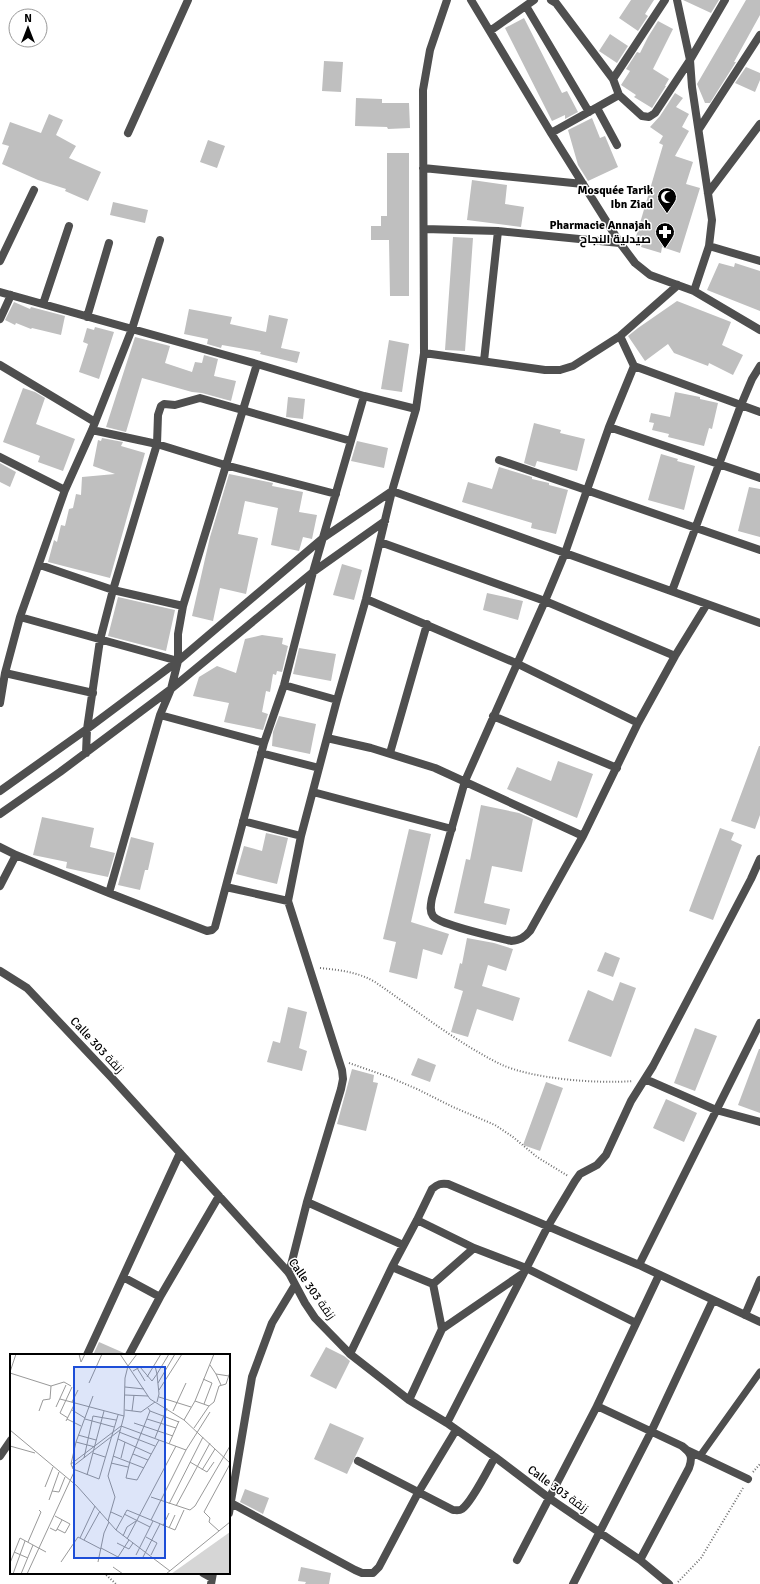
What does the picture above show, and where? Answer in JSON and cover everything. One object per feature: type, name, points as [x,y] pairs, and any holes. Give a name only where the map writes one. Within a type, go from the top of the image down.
[{"type":"street","points":[[128,133],[188,0]]},
{"type":"street","points":[[289,1273],[307,1202],[342,1085],[342,1072],[288,901],[301,836],[337,700],[366,599],[392,491],[416,409],[424,353],[423,90],[430,50],[447,0]]},
{"type":"street","points":[[471,0],[551,133],[620,243],[635,263],[650,275],[694,291],[760,330]]},
{"type":"street","points":[[490,31],[534,0]]},
{"type":"street","points":[[552,0],[556,3],[613,79],[619,95],[639,115],[645,117],[652,115],[690,60],[725,0]]},
{"type":"street","points":[[613,79],[665,0]]},
{"type":"street","points":[[677,0],[690,60],[692,87],[712,220],[709,246],[694,291]]},
{"type":"street","points":[[526,6],[617,145]]},
{"type":"street","points":[[699,129],[760,35]]},
{"type":"street","points":[[551,133],[619,95]]},
{"type":"street","points":[[708,193],[760,124]]},
{"type":"street","points":[[423,168],[583,184]]},
{"type":"street","points":[[0,261],[34,190]]},
{"type":"street","points":[[42,304],[69,226]]},
{"type":"street","points":[[424,229],[498,231],[620,243]]},
{"type":"street","points":[[484,361],[498,231]]},
{"type":"street","points":[[0,703],[20,617],[40,565],[65,490],[92,430],[132,329],[160,240]]},
{"type":"street","points":[[87,317],[109,242]]},
{"type":"street","points":[[709,246],[760,261]]},
{"type":"street","points":[[424,353],[545,370],[560,370],[573,366],[620,336],[678,285]]},
{"type":"street","points":[[0,292],[364,396],[416,409]]},
{"type":"street","points":[[0,319],[11,295]]},
{"type":"street","points":[[620,336],[634,366],[760,412]]},
{"type":"street","points":[[109,893],[160,715],[171,690],[178,661],[178,634],[183,606],[256,364]]},
{"type":"street","points":[[0,365],[95,422]]},
{"type":"street","points":[[634,366],[609,427],[565,553],[546,601],[465,781],[432,898],[430,911],[434,917],[445,922],[511,941],[519,940],[525,937],[530,931],[583,836],[638,723],[707,604]]},
{"type":"street","points":[[672,591],[741,405],[752,379],[760,366]]},
{"type":"street","points":[[0,847],[109,893],[207,931],[212,930],[215,926],[226,887],[264,742],[284,685],[313,572],[364,396]]},
{"type":"street","points":[[86,753],[87,729],[100,640],[113,590],[157,444],[158,410],[161,406],[164,404],[175,406],[200,398],[351,440]]},
{"type":"street","points":[[609,427],[760,478]]},
{"type":"street","points":[[92,430],[157,444],[225,465],[336,494]]},
{"type":"street","points":[[0,457],[65,490]]},
{"type":"street","points":[[499,460],[760,550]]},
{"type":"street","points":[[0,791],[87,729],[178,661],[323,538],[392,491]]},
{"type":"street","points":[[392,491],[760,623]]},
{"type":"street","points":[[0,814],[171,690],[313,572],[384,521]]},
{"type":"street","points":[[380,542],[546,601],[676,656]]},
{"type":"street","points":[[40,565],[113,590],[183,606]]},
{"type":"street","points":[[366,599],[518,664],[638,723]]},
{"type":"street","points":[[20,617],[178,661]]},
{"type":"street","points":[[390,753],[427,624]]},
{"type":"street","points":[[6,673],[93,693]]},
{"type":"street","points":[[284,685],[337,700]]},
{"type":"street","points":[[160,715],[264,742]]},
{"type":"street","points":[[493,716],[617,768]]},
{"type":"street","points":[[327,738],[390,753],[435,768],[583,836]]},
{"type":"street","points":[[261,753],[319,768]]},
{"type":"street","points":[[313,792],[452,829]]},
{"type":"street","points":[[243,821],[301,836]]},
{"type":"street","points":[[0,886],[16,855]]},
{"type":"street","points":[[447,1424],[548,1226],[580,1174],[597,1165],[606,1155],[631,1101],[653,1066],[748,886],[760,859]]},
{"type":"street","points":[[226,887],[288,901]]},
{"type":"street","name":"Calle 303 زنقة","points":[[0,971],[27,988],[180,1153],[289,1273],[315,1318],[350,1354],[409,1400],[495,1457],[549,1498],[640,1560],[669,1584]]},
{"type":"street","points":[[639,1265],[760,1023]]},
{"type":"street","points":[[645,1079],[716,1110],[760,1122]]},
{"type":"street","points":[[87,1354],[180,1153]]},
{"type":"street","points":[[350,1354],[403,1244],[432,1189],[437,1185],[444,1183],[639,1265],[760,1322]]},
{"type":"street","points":[[130,1354],[160,1296],[219,1196]]},
{"type":"street","points":[[307,1202],[403,1244]]},
{"type":"street","points":[[417,1220],[636,1323]]},
{"type":"street","points":[[433,1284],[474,1248]]},
{"type":"street","points":[[392,1267],[433,1284]]},
{"type":"street","points":[[409,1400],[442,1329],[525,1271]]},
{"type":"street","points":[[516,1560],[597,1406],[659,1275]]},
{"type":"street","points":[[123,1277],[160,1296]]},
{"type":"street","points":[[745,1315],[760,1280]]},
{"type":"street","points":[[433,1284],[442,1329]]},
{"type":"street","points":[[295,1285],[272,1323],[252,1377],[230,1508],[355,1570],[367,1574],[376,1572],[418,1493],[456,1430]]},
{"type":"street","points":[[572,1584],[650,1432],[713,1300]]},
{"type":"street","points":[[597,1406],[748,1479]]},
{"type":"street","points":[[0,1456],[10,1441]]},
{"type":"street","points":[[640,1560],[689,1468],[692,1460],[690,1453],[687,1450]]},
{"type":"street","points":[[358,1461],[452,1510],[458,1511],[463,1508],[470,1499],[495,1457]]},
{"type":"lane","points":[[700,1456],[760,1372]]},
{"type":"path","points":[[309,967],[342,970],[364,976],[463,1043],[501,1064],[516,1070],[586,1081],[628,1081],[645,1079]]},
{"type":"path","points":[[339,1060],[389,1077],[495,1125],[538,1157],[575,1181]]},
{"type":"path","points":[[675,1584],[686,1575],[701,1558],[748,1479],[760,1464]]},
{"type":"path","points":[[105,1574],[116,1584]]},
{"type":"building","points":[[631,0],[654,0],[645,14],[648,16],[638,31],[619,18]]},
{"type":"building","points":[[683,0],[719,0],[711,13]]},
{"type":"building","points":[[746,0],[760,0],[760,15],[734,62],[736,62],[710,103],[705,103],[697,84]]},
{"type":"building","points":[[524,18],[562,93],[567,91],[578,112],[565,119],[565,115],[552,121],[505,28]]},
{"type":"building","points":[[658,21],[673,29],[653,69],[669,79],[652,108],[634,97],[636,95],[621,85],[630,71],[626,69],[637,52],[640,53]]},
{"type":"building","points":[[610,34],[628,46],[617,63],[599,51]]},
{"type":"building","points":[[324,61],[343,62],[341,92],[322,91]]},
{"type":"building","points":[[746,67],[760,73],[760,80],[755,92],[735,83]]},
{"type":"building","name":"Mosquée Tarik Ibn Ziad","points":[[675,93],[683,98],[676,107],[689,114],[682,127],[689,131],[675,156],[693,162],[686,184],[700,188],[680,253],[662,247],[661,253],[641,247],[642,242],[635,240],[663,145],[659,143],[663,136],[650,127],[660,116]]},
{"type":"building","points":[[356,98],[382,99],[382,103],[409,103],[410,128],[388,129],[387,127],[355,126]]},
{"type":"building","points":[[49,114],[63,120],[56,135],[76,146],[69,158],[101,172],[88,201],[65,191],[66,189],[38,180],[2,164],[9,146],[2,144],[10,122],[41,133]]},
{"type":"building","points":[[592,118],[600,138],[605,136],[618,167],[588,181],[578,165],[568,130]]},
{"type":"building","points":[[208,140],[225,146],[217,168],[200,162]]},
{"type":"building","points":[[387,153],[409,153],[409,296],[390,296],[389,240],[371,240],[371,226],[381,226],[381,216],[387,216]]},
{"type":"building","points":[[472,180],[507,185],[505,204],[524,207],[521,227],[467,220]]},
{"type":"building","points":[[113,202],[148,210],[145,223],[110,215]]},
{"type":"building","points":[[453,237],[473,238],[465,351],[445,350]]},
{"type":"building","points":[[719,263],[734,267],[735,263],[760,271],[760,311],[707,290]]},
{"type":"building","points":[[677,301],[731,322],[722,345],[743,355],[733,375],[709,363],[708,366],[674,353],[668,344],[645,361],[628,336]]},
{"type":"building","points":[[14,302],[30,309],[31,307],[65,316],[61,335],[31,329],[16,323],[15,325],[5,320]]},
{"type":"building","points":[[189,309],[232,317],[230,324],[266,332],[269,315],[288,319],[281,348],[300,352],[297,363],[260,354],[261,352],[222,345],[221,348],[207,344],[208,339],[184,334]]},
{"type":"building","points":[[95,327],[114,332],[99,379],[79,372],[88,344],[83,342],[87,328],[94,330]]},
{"type":"building","points":[[135,337],[170,346],[165,363],[192,372],[195,362],[202,363],[204,355],[218,359],[214,376],[236,381],[231,401],[142,378],[126,432],[106,427]]},
{"type":"building","points":[[389,340],[409,344],[402,392],[381,389]]},
{"type":"building","points":[[23,388],[35,392],[45,398],[36,424],[75,439],[63,471],[38,462],[40,456],[3,442]]},
{"type":"building","points":[[675,392],[700,397],[700,399],[718,403],[712,429],[709,428],[704,446],[668,437],[669,434],[652,430],[654,423],[649,422],[651,413],[670,417]]},
{"type":"building","points":[[288,397],[305,399],[303,419],[286,417]]},
{"type":"building","points":[[534,423],[561,430],[560,433],[585,439],[577,471],[537,461],[535,467],[524,463]]},
{"type":"building","points":[[102,438],[123,442],[121,446],[145,453],[110,578],[48,562],[54,540],[57,542],[61,525],[65,526],[69,509],[73,508],[76,494],[81,495],[82,477],[115,474],[93,466],[98,440],[101,441]]},
{"type":"building","points":[[357,441],[388,448],[384,468],[351,461]]},
{"type":"building","points":[[661,454],[678,459],[677,461],[695,466],[684,510],[648,500]]},
{"type":"building","points":[[0,463],[16,472],[10,487],[0,482]]},
{"type":"building","points":[[499,467],[532,477],[532,479],[549,483],[549,485],[568,490],[556,534],[531,528],[532,523],[462,502],[468,482],[492,489]]},
{"type":"building","points":[[229,474],[273,483],[272,486],[303,492],[299,512],[317,515],[312,539],[303,537],[299,551],[271,545],[278,508],[245,501],[238,534],[258,538],[246,594],[220,588],[213,621],[192,616],[210,537]]},
{"type":"building","points":[[749,487],[760,489],[760,537],[738,531]]},
{"type":"building","points":[[342,564],[362,570],[354,600],[333,595]]},
{"type":"building","points":[[487,593],[523,601],[518,620],[483,610]]},
{"type":"building","points":[[118,597],[175,610],[166,651],[108,636]]},
{"type":"building","points":[[262,635],[283,638],[282,644],[288,646],[282,672],[277,671],[276,675],[273,674],[270,692],[266,691],[262,712],[268,714],[263,730],[224,722],[229,703],[193,696],[199,677],[217,666],[236,673],[245,639]]},
{"type":"building","points":[[299,648],[336,654],[331,681],[293,674]]},
{"type":"building","points":[[279,716],[316,724],[310,754],[272,746],[273,732]]},
{"type":"building","points":[[759,746],[760,815],[755,829],[731,821]]},
{"type":"building","points":[[558,761],[593,774],[577,818],[507,789],[517,767],[551,781]]},
{"type":"building","points":[[481,805],[519,813],[533,819],[522,872],[492,866],[484,903],[510,909],[506,925],[454,913],[466,859],[470,860]]},
{"type":"building","points":[[42,817],[94,828],[90,847],[115,853],[108,877],[66,868],[67,862],[33,855]]},
{"type":"building","points":[[720,828],[734,833],[731,840],[742,845],[713,920],[689,911]]},
{"type":"building","points":[[409,829],[431,834],[411,922],[449,934],[442,955],[423,949],[417,979],[389,972],[396,942],[383,939]]},
{"type":"building","points":[[266,833],[288,838],[277,884],[236,874],[244,846],[262,851]]},
{"type":"building","points":[[131,837],[154,843],[148,870],[145,870],[140,890],[118,885]]},
{"type":"building","points":[[467,938],[494,943],[513,949],[506,971],[488,965],[482,986],[520,998],[513,1021],[477,1009],[468,1037],[451,1032],[463,991],[454,988],[460,963],[462,964]]},
{"type":"building","points":[[605,952],[620,958],[613,977],[597,971]]},
{"type":"building","points":[[620,982],[636,988],[611,1057],[568,1041],[588,990],[613,1001]]},
{"type":"building","points":[[288,1007],[307,1012],[299,1048],[307,1051],[302,1071],[267,1062],[273,1041],[280,1043]]},
{"type":"building","points":[[695,1028],[717,1036],[695,1091],[674,1083]]},
{"type":"building","points":[[760,1049],[760,1113],[738,1105]]},
{"type":"building","points":[[418,1058],[436,1065],[430,1082],[411,1075]]},
{"type":"building","points":[[352,1069],[374,1075],[373,1082],[378,1083],[366,1131],[337,1124]]},
{"type":"building","points":[[546,1082],[563,1088],[540,1151],[523,1145]]},
{"type":"building","points":[[666,1099],[697,1113],[684,1142],[653,1128]]},
{"type":"building","points":[[99,1342],[124,1353],[124,1354],[93,1354]]},
{"type":"building","points":[[326,1347],[344,1356],[350,1361],[336,1389],[310,1376]]},
{"type":"building","points":[[330,1423],[364,1438],[347,1474],[314,1459]]},
{"type":"building","points":[[245,1489],[269,1498],[263,1514],[240,1502]]},
{"type":"building","points":[[301,1567],[331,1573],[329,1584],[305,1584],[306,1582],[298,1581]]},
{"type":"place","name":"Mosquée Tarik Ibn Ziad","points":[[667,214]]},
{"type":"place","name":"Pharmacie Annajah صيدلية النجاح","points":[[665,249]]}]
